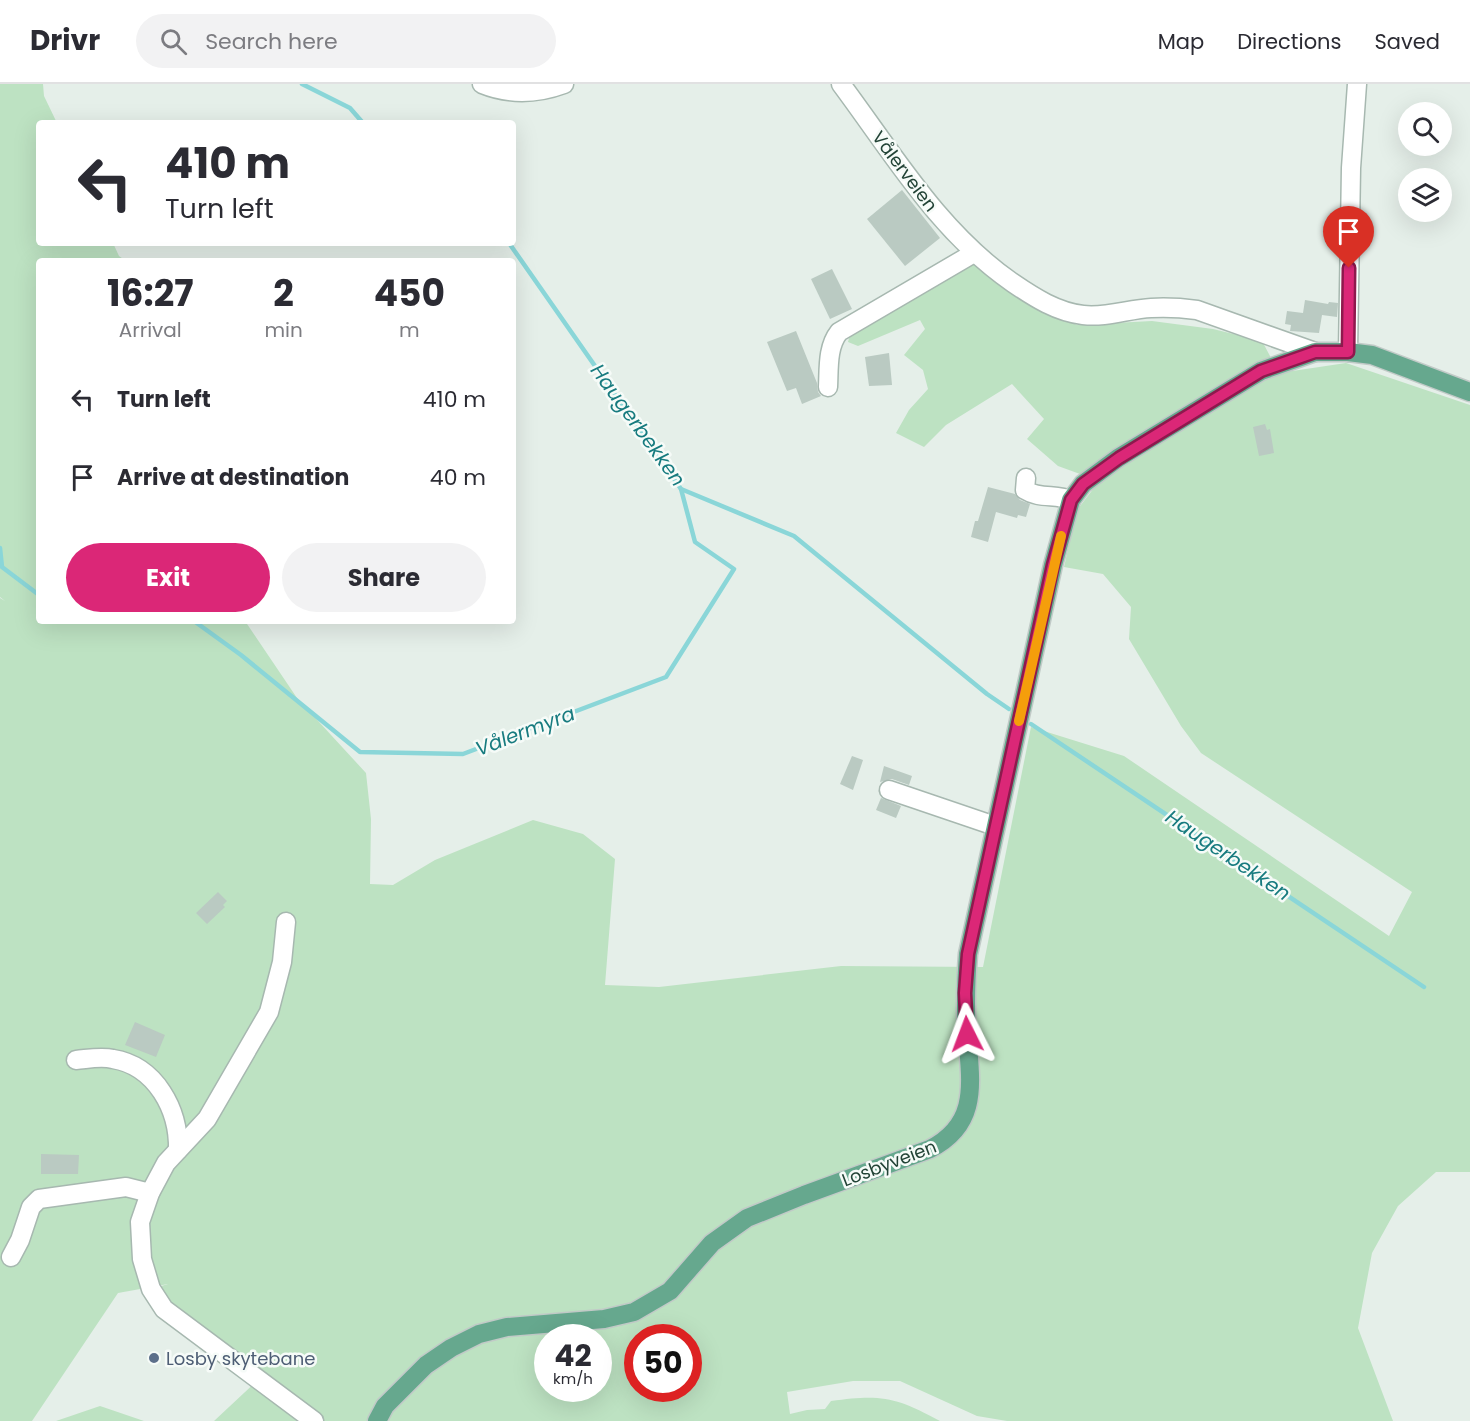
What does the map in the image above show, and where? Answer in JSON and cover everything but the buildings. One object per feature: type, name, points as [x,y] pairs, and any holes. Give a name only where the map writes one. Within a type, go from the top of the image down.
[{"type":"main road","name":"Losbyveien","points":[[377,1421],[385,1406],[426,1365],[451,1348],[479,1334],[507,1327],[604,1319],[634,1312],[670,1291],[712,1243],[747,1218],[930,1149],[943,1142],[958,1128],[967,1110],[971,1084],[965,993],[968,954],[1053,565],[1071,500],[1083,484],[1119,458],[1261,371],[1315,352],[1372,355],[1470,392]]},
{"type":"street","points":[[482,84],[520,93],[544,90],[564,84]]},
{"type":"street","name":"Vålerveien","points":[[841,84],[934,210],[974,253],[1036,299],[1063,310],[1084,315],[1150,308],[1197,310],[1315,352]]},
{"type":"street","points":[[1348,352],[1351,168],[1357,84]]},
{"type":"street","points":[[828,387],[830,350],[834,337],[839,332],[974,253]]},
{"type":"street","points":[[1026,478],[1025,490],[1027,492],[1062,496],[1071,500]]},
{"type":"street","points":[[888,790],[995,826]]},
{"type":"street","points":[[286,922],[282,962],[268,1012],[207,1119],[166,1163],[150,1192],[140,1222],[142,1260],[152,1289],[164,1309],[314,1421]]},
{"type":"street","points":[[76,1060],[114,1059],[127,1063],[146,1074],[158,1086],[171,1110],[178,1138],[178,1150]]},
{"type":"street","points":[[11,1257],[20,1240],[31,1207],[39,1199],[126,1187],[150,1192]]},
{"type":"green space","points":[[0,84],[43,84],[44,96],[56,120],[36,120],[36,246],[114,246],[122,258],[36,258],[36,624],[247,624],[297,698],[366,773],[371,819],[370,884],[393,885],[435,860],[533,820],[583,834],[615,859],[605,985],[659,987],[841,966],[983,967],[1031,727],[1124,756],[1389,936],[1412,892],[1201,753],[1181,726],[1129,639],[1131,607],[1103,574],[1064,567],[1077,510],[1097,484],[1080,474],[1058,466],[1027,439],[1044,419],[1012,384],[946,425],[924,447],[896,433],[909,410],[928,389],[923,370],[904,355],[925,329],[920,320],[858,346],[848,342],[853,323],[970,258],[1019,296],[1077,325],[1152,321],[1213,329],[1262,341],[1279,373],[1346,363],[1470,405],[1470,1172],[1436,1172],[1398,1206],[1372,1253],[1358,1328],[1393,1421],[1007,1421],[977,1416],[900,1381],[853,1381],[787,1392],[790,1414],[825,1409],[831,1401],[876,1398],[899,1402],[940,1421],[214,1421],[258,1380],[151,1289],[168,1284],[118,1293],[32,1421],[0,1421],[0,598],[5,601],[0,597]]},
{"type":"green space","points":[[100,1406],[144,1421],[56,1421]]},
{"type":"waterway","name":"Haugerbekken","points":[[302,84],[350,108],[360,120]]},
{"type":"waterway","name":"Haugerbekken","points":[[511,246],[681,489],[794,536],[987,694],[1009,709]]},
{"type":"waterway","name":"Vålermyra","points":[[198,624],[241,655],[360,752],[463,754],[666,677],[734,569],[695,542],[681,489]]},
{"type":"waterway","name":"Vålermyra","points":[[0,548],[2,567],[36,593]]},
{"type":"waterway","name":"Haugerbekken","points":[[1031,724],[1424,987]]},
{"type":"slow traffic","points":[[1019,721],[1061,536]]},
{"type":"place","name":"Losby skytebane","points":[[154,1358]]},
{"type":"route","points":[[967,1034],[965,993],[968,954],[1053,565],[1071,500],[1083,484],[1096,473],[1261,371],[1315,352],[1348,352],[1349,268]]}]
